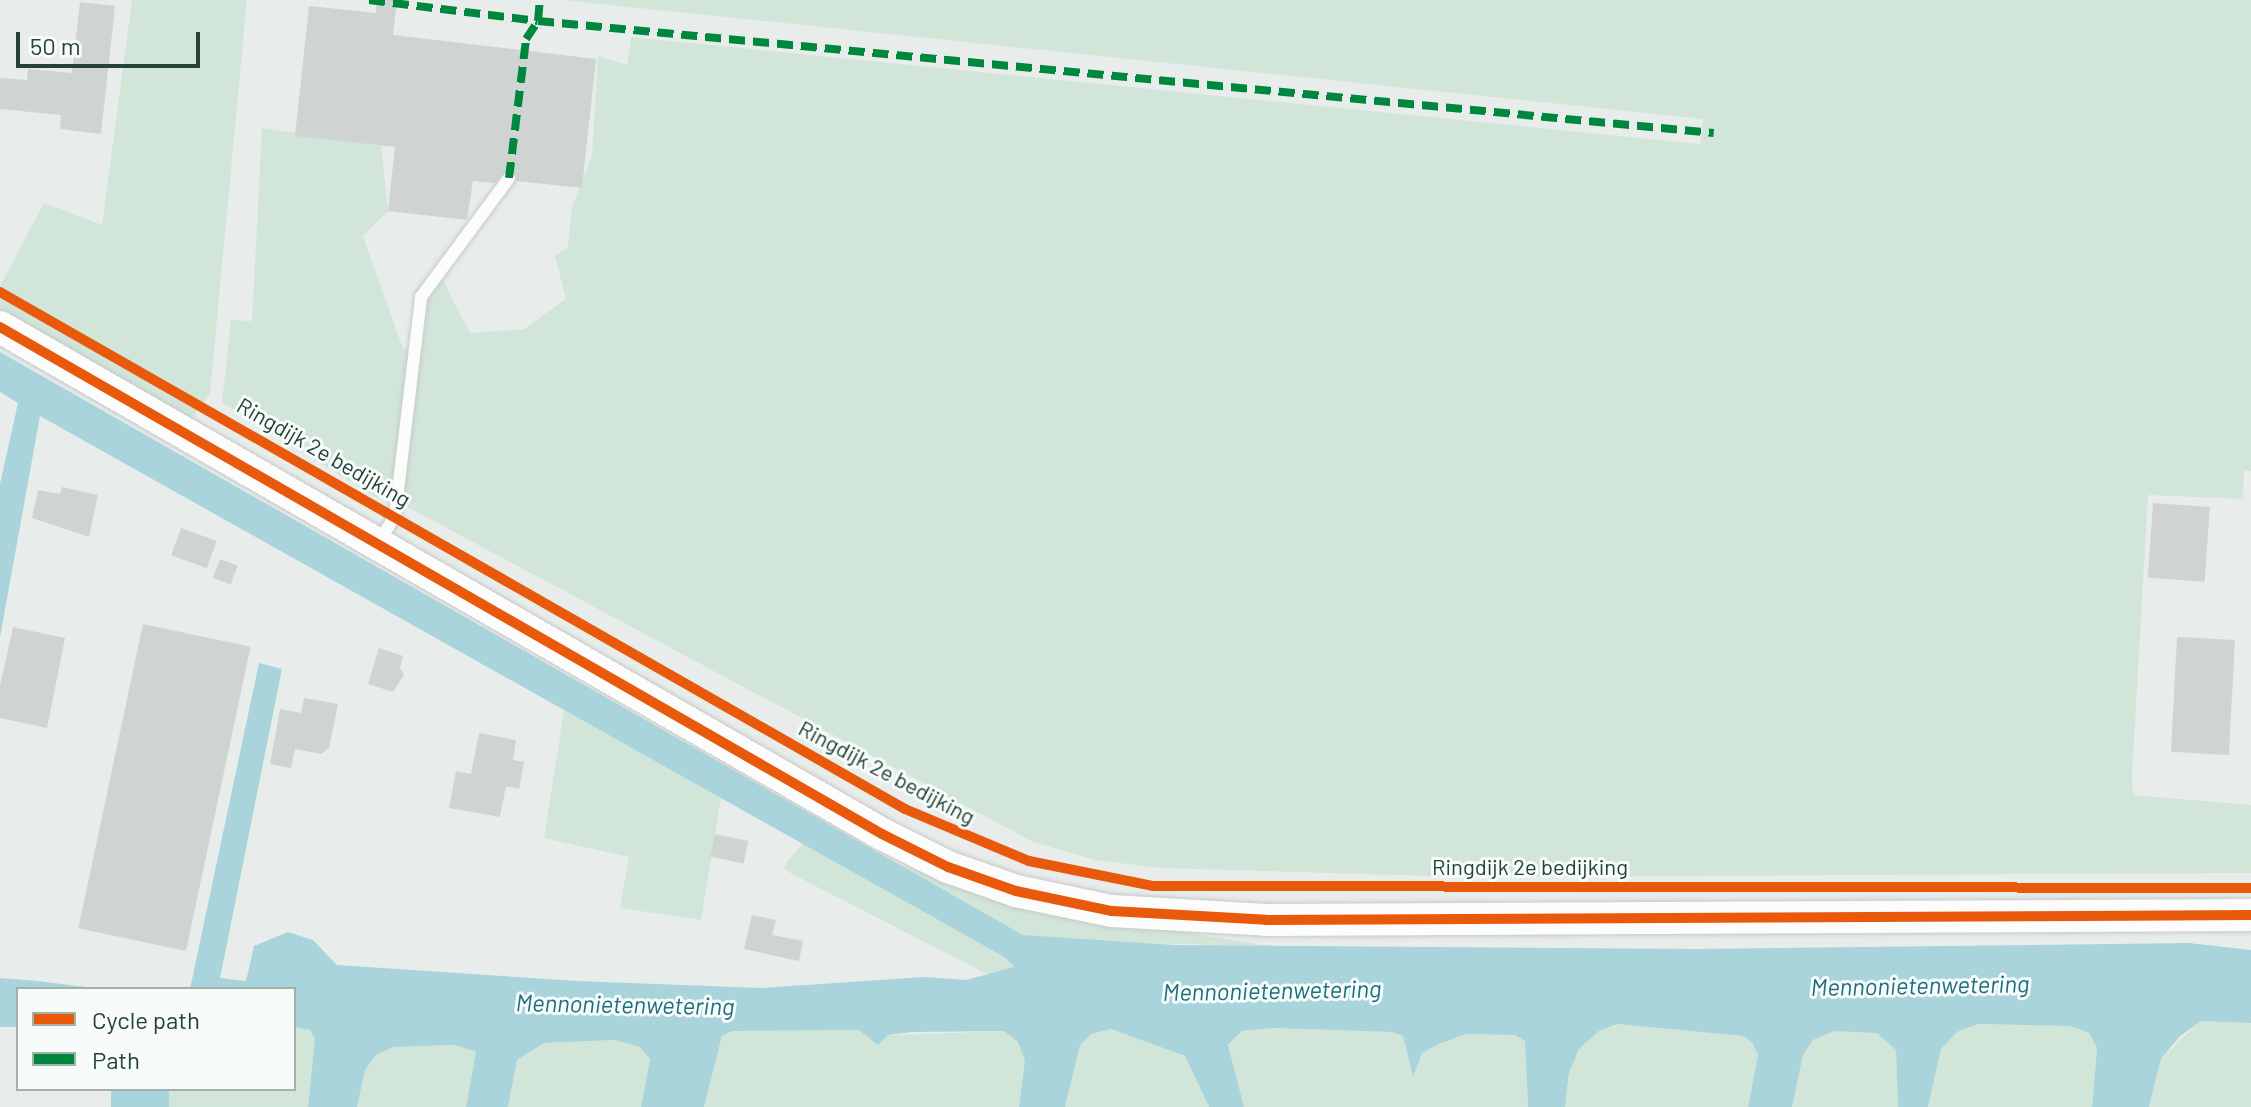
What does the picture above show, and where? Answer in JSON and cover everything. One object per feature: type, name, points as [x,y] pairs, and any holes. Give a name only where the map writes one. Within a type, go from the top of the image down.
[{"type":"street","points":[[0,327],[948,867],[1016,891],[1112,911],[1266,920],[2251,915]]},
{"type":"lane","points":[[377,544],[395,516],[421,297],[509,178]]},
{"type":"green space","points":[[132,0],[247,0],[210,394],[189,422],[0,311],[0,286],[44,203],[102,225]]},
{"type":"green space","points":[[562,0],[2251,0],[2251,471],[2244,471],[2243,499],[2148,495],[2132,776],[2133,795],[2251,805],[2251,873],[1468,877],[1161,868],[1095,860],[1033,842],[387,496],[377,498],[222,402],[231,320],[252,321],[262,128],[381,146],[388,211],[363,236],[403,349],[423,348],[427,298],[442,279],[470,333],[524,329],[566,299],[555,256],[568,247],[572,207],[592,155],[598,56],[627,65],[631,37],[1700,144],[1703,119]]},
{"type":"green space","points":[[564,710],[721,798],[701,920],[620,908],[629,857],[544,838]]},
{"type":"green space","points":[[803,843],[1006,958],[1015,968],[991,976],[792,874],[784,869],[786,863]]},
{"type":"green space","points":[[896,864],[1051,912],[1270,946],[1092,942],[1023,935]]},
{"type":"green space","points":[[2200,1021],[2251,1023],[2251,1107],[2149,1107],[2161,1059]]},
{"type":"green space","points":[[1617,1024],[1743,1036],[1752,1042],[1758,1055],[1748,1107],[1565,1107],[1569,1073],[1579,1049],[1599,1031]]},
{"type":"green space","points":[[1978,1024],[2070,1026],[2089,1033],[2097,1048],[2092,1107],[1928,1107],[1941,1049],[1957,1032]]},
{"type":"green space","points":[[296,1027],[311,1030],[315,1039],[308,1107],[165,1107],[169,1091],[296,1091]]},
{"type":"green space","points":[[1273,1028],[1392,1032],[1403,1036],[1412,1074],[1422,1053],[1439,1044],[1466,1034],[1516,1035],[1525,1040],[1528,1107],[1244,1107],[1228,1046],[1243,1031]]},
{"type":"green space","points":[[1111,1029],[1185,1056],[1209,1107],[1065,1107],[1080,1045],[1091,1034]]},
{"type":"green space","points":[[859,1030],[871,1036],[1004,1031],[1018,1042],[1025,1060],[1019,1107],[704,1107],[722,1036],[732,1031]]},
{"type":"green space","points":[[1835,1031],[1877,1033],[1896,1050],[1898,1107],[1792,1107],[1803,1055],[1813,1040]]},
{"type":"green space","points":[[615,1040],[640,1047],[650,1059],[641,1107],[508,1107],[517,1060],[544,1043]]},
{"type":"green space","points":[[455,1045],[476,1052],[466,1107],[357,1107],[365,1070],[376,1055],[393,1047]]},
{"type":"water","name":"Mennonietenwetering","points":[[0,352],[1023,935],[1175,945],[1697,949],[2189,943],[2251,950],[2251,1023],[2201,1021],[2179,1037],[2161,1059],[2149,1107],[2092,1107],[2097,1048],[2089,1033],[2070,1026],[1978,1024],[1957,1032],[1941,1049],[1928,1107],[1898,1107],[1896,1050],[1877,1033],[1835,1031],[1813,1040],[1803,1055],[1792,1107],[1748,1107],[1758,1055],[1752,1042],[1743,1036],[1617,1024],[1599,1031],[1579,1049],[1569,1073],[1565,1107],[1528,1107],[1525,1041],[1515,1035],[1466,1034],[1439,1044],[1422,1053],[1413,1077],[1403,1036],[1392,1032],[1273,1028],[1242,1031],[1228,1045],[1244,1107],[1209,1107],[1185,1056],[1111,1029],[1091,1034],[1080,1045],[1065,1107],[1019,1107],[1025,1060],[1018,1042],[1004,1031],[913,1032],[888,1035],[878,1045],[859,1030],[732,1031],[722,1036],[704,1107],[641,1107],[650,1059],[640,1047],[615,1040],[544,1043],[517,1060],[508,1107],[466,1107],[476,1052],[455,1045],[393,1047],[376,1055],[365,1070],[357,1107],[308,1107],[315,1039],[310,1030],[296,1027],[296,987],[190,987],[259,663],[282,669],[220,978],[246,981],[254,946],[288,932],[313,940],[337,965],[577,981],[762,988],[924,977],[966,980],[1014,967],[1006,958],[40,416],[0,637],[0,484],[18,403],[0,392]]},
{"type":"water","points":[[0,978],[86,987],[16,987],[16,1027],[0,1027]]},
{"type":"water","points":[[111,1091],[169,1091],[169,1107],[111,1107]]},
{"type":"building","points":[[377,0],[397,0],[393,35],[596,59],[582,188],[517,181],[509,169],[494,183],[473,181],[467,220],[388,211],[395,147],[295,136],[309,6],[376,13]]},
{"type":"building","points":[[80,2],[115,6],[101,134],[60,129],[61,115],[0,109],[0,78],[27,80],[28,69],[72,73]]},
{"type":"building","points":[[62,487],[98,495],[89,537],[32,518],[38,490],[60,494]]},
{"type":"building","points":[[2153,503],[2210,507],[2205,582],[2148,578]]},
{"type":"building","points":[[181,528],[217,541],[207,568],[171,555]]},
{"type":"building","points":[[220,559],[238,566],[231,584],[213,578]]},
{"type":"building","points":[[143,624],[251,647],[186,951],[78,928]]},
{"type":"building","points":[[13,627],[65,638],[47,728],[0,718],[0,686]]},
{"type":"building","points":[[2177,637],[2235,640],[2229,755],[2171,752]]},
{"type":"building","points":[[379,648],[403,656],[400,668],[404,675],[393,692],[368,684]]},
{"type":"building","points":[[304,698],[338,704],[329,748],[321,754],[295,749],[291,768],[270,764],[280,709],[301,713]]},
{"type":"building","points":[[479,733],[516,740],[513,760],[524,762],[519,789],[506,786],[500,817],[449,808],[456,771],[471,774]]},
{"type":"building","points":[[715,834],[748,841],[743,864],[710,856]]},
{"type":"building","points":[[752,915],[776,920],[772,935],[803,941],[799,961],[744,949]]},
{"type":"marked path","points":[[369,0],[538,21],[1714,133]]},
{"type":"marked path","points":[[509,178],[526,39],[538,21],[540,0]]},
{"type":"cycle path","name":"Ringdijk 2e bedijking","points":[[0,292],[905,809],[1029,861],[1153,886],[2251,888]]},
{"type":"cycle path","points":[[0,327],[882,834],[948,867],[1016,891],[1112,911],[1266,920],[2251,915]]}]
